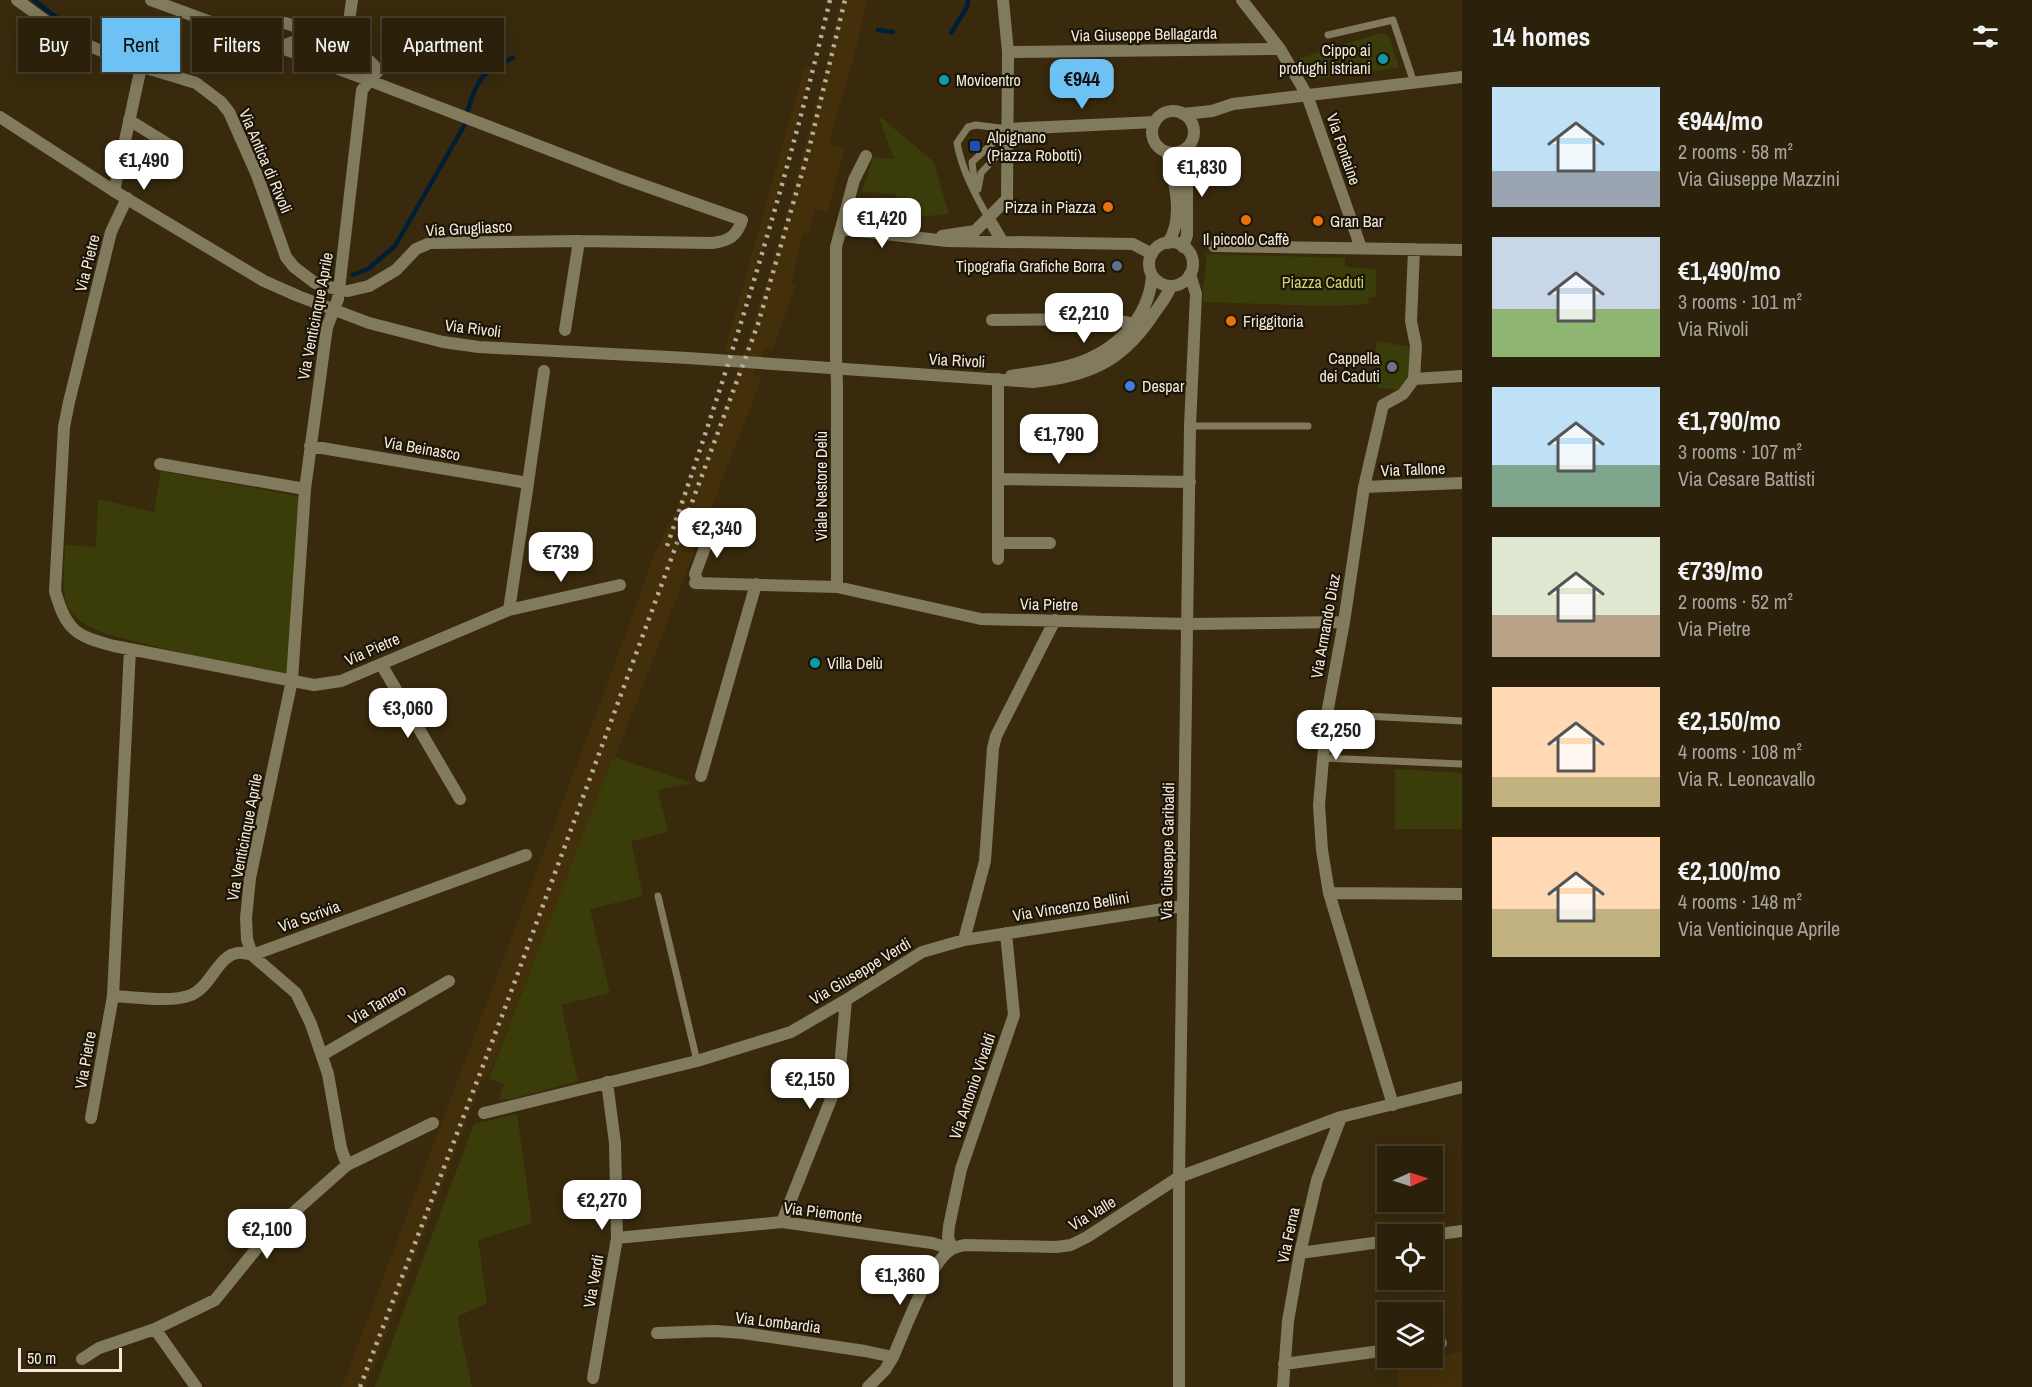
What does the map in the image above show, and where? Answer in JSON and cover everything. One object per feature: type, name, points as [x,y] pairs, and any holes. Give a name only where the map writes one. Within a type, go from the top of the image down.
[{"type":"street","name":"Via Antica di Rivoli","points":[[17,0],[68,37],[102,51]]},
{"type":"street","points":[[151,0],[200,18]]},
{"type":"street","points":[[349,18],[352,0]]},
{"type":"street","points":[[925,238],[975,231],[1006,199],[1008,52],[1003,0]]},
{"type":"street","name":"Via Fontaine","points":[[1242,0],[1280,48],[1307,95],[1361,248]]},
{"type":"street","points":[[285,23],[294,26]]},
{"type":"street","points":[[282,48],[369,80],[377,75],[378,71],[370,62]]},
{"type":"street","name":"Via Giuseppe Bellagarda","points":[[1008,52],[1280,48]]},
{"type":"street","points":[[114,191],[140,72]]},
{"type":"street","name":"Via Antica di Rivoli","points":[[163,72],[196,83],[221,102],[229,112],[257,175],[286,257],[294,267],[310,279],[339,295]]},
{"type":"street","points":[[1183,114],[1212,111],[1233,104],[1462,77]]},
{"type":"street","name":"Via Grugliasco","points":[[339,295],[382,280],[422,245],[579,241],[712,243],[731,239],[738,233],[742,220],[620,177],[369,80]]},
{"type":"street","name":"Via Venticinque Aprile","points":[[252,955],[247,939],[246,918],[250,879],[292,680],[310,446],[327,327],[339,295],[362,90],[369,80]]},
{"type":"street","points":[[1190,144],[1181,152],[1167,152],[1156,144],[1153,137],[1155,122],[1166,112],[1172,111],[1190,119],[1194,130]]},
{"type":"street","points":[[1183,247],[1187,235],[1187,177],[1190,144],[1194,130],[1212,111]]},
{"type":"street","name":"Via Rivoli","points":[[0,117],[114,191],[278,288],[369,323],[443,342],[512,349],[1033,382],[1058,380],[1080,375],[1104,364],[1122,352],[1139,336],[1181,281]]},
{"type":"street","points":[[129,120],[176,149]]},
{"type":"street","points":[[1008,129],[1155,122]]},
{"type":"street","points":[[1167,152],[1173,178],[1177,220],[1168,243]]},
{"type":"street","points":[[866,156],[854,180],[841,229],[968,242],[1133,244],[1152,254]]},
{"type":"street","name":"Via Pietre","points":[[127,198],[111,232],[64,427],[55,591],[61,613],[77,632],[88,639],[130,649],[314,685],[341,681],[509,610],[620,585]]},
{"type":"street","points":[[989,219],[1002,242]]},
{"type":"street","name":"Viale Nestore Delù","points":[[837,587],[836,247],[841,229]]},
{"type":"street","points":[[565,330],[579,241]]},
{"type":"street","points":[[1168,243],[1183,247],[1191,258],[1181,281],[1161,284],[1152,276],[1149,263],[1152,254],[1157,247],[1168,243]]},
{"type":"street","points":[[1214,246],[1462,250]]},
{"type":"street","points":[[1414,249],[1411,321],[1416,346],[1414,379],[1462,376]]},
{"type":"street","name":"Via Rivoli","points":[[998,379],[1076,364],[1114,344],[1134,324],[1146,306],[1151,291],[1152,276]]},
{"type":"street","name":"Via Giuseppe Garibaldi","points":[[1179,1387],[1179,1177],[1190,426],[1194,317],[1181,281]]},
{"type":"street","points":[[992,320],[1109,319],[1134,324]]},
{"type":"street","points":[[509,610],[544,371]]},
{"type":"street","points":[[998,379],[998,559]]},
{"type":"street","name":"Via Armando Diaz","points":[[1393,1105],[1329,893],[1322,850],[1319,805],[1327,714],[1344,622],[1364,487],[1383,405],[1391,403],[1402,394],[1414,379]]},
{"type":"street","name":"Via Beinasco","points":[[310,446],[528,483]]},
{"type":"street","points":[[160,464],[305,489]]},
{"type":"street","points":[[998,479],[1190,482]]},
{"type":"street","name":"Via Tallone","points":[[1364,487],[1462,483]]},
{"type":"street","name":"Via Pietre","points":[[710,534],[695,574],[697,583],[837,587],[981,619],[1188,624],[1344,622]]},
{"type":"street","points":[[998,543],[1050,543]]},
{"type":"street","points":[[701,776],[756,584]]},
{"type":"street","points":[[964,940],[985,861],[993,748],[996,736],[1055,620]]},
{"type":"street","name":"Via Pietre","points":[[91,1118],[113,996],[130,649]]},
{"type":"street","points":[[381,664],[460,799]]},
{"type":"street","name":"Via Scrivia","points":[[113,996],[163,999],[192,995],[211,979],[225,958],[238,953],[252,955],[526,855]]},
{"type":"street","points":[[1329,893],[1462,894]]},
{"type":"street","name":"Via Vincenzo Bellini","points":[[964,940],[1183,906]]},
{"type":"street","name":"Via Antonio Vivaldi","points":[[952,1249],[948,1237],[949,1226],[962,1169],[1014,1015],[1006,933]]},
{"type":"street","name":"Via Giuseppe Verdi","points":[[484,1113],[697,1060],[791,1032],[922,952],[964,940]]},
{"type":"street","points":[[252,955],[296,993],[311,1024],[328,1074],[341,1148],[347,1165]]},
{"type":"street","name":"Via Tanaro","points":[[322,1055],[449,981]]},
{"type":"street","points":[[782,1222],[839,1079],[846,1000]]},
{"type":"street","name":"Via Verdi","points":[[593,1378],[617,1238],[615,1143],[607,1082]]},
{"type":"street","name":"Via Valle","points":[[952,1249],[965,1245],[1056,1248],[1071,1245],[1179,1177],[1341,1117],[1462,1087]]},
{"type":"street","name":"Via Ferna","points":[[1283,1387],[1288,1321],[1300,1253],[1317,1180],[1341,1117]]},
{"type":"street","points":[[82,1359],[99,1348],[155,1329],[215,1300],[267,1237],[347,1165],[433,1123]]},
{"type":"street","name":"Via Piemonte","points":[[617,1238],[782,1222],[932,1244],[952,1249]]},
{"type":"street","points":[[1443,1234],[1462,1231]]},
{"type":"street","points":[[1300,1253],[1377,1242]]},
{"type":"street","points":[[868,1387],[885,1370],[893,1357],[932,1271],[941,1258],[952,1249]]},
{"type":"street","points":[[155,1329],[196,1387]]},
{"type":"street","name":"Via Lombardia","points":[[657,1333],[715,1331],[743,1333],[893,1357]]},
{"type":"street","points":[[1284,1364],[1377,1351]]},
{"type":"lane","points":[[1328,35],[1394,20],[1414,83]]},
{"type":"lane","points":[[989,219],[976,197],[960,160],[957,143],[968,127],[976,125],[1008,129]]},
{"type":"lane","points":[[976,197],[981,173],[1003,149],[1008,129]]},
{"type":"lane","points":[[976,197],[972,162],[1008,129]]},
{"type":"lane","points":[[1190,426],[1308,426]]},
{"type":"lane","points":[[1327,714],[1462,721]]},
{"type":"lane","points":[[1322,758],[1462,764]]},
{"type":"lane","points":[[658,896],[697,1060]]},
{"type":"shaded area","points":[[841,0],[867,0],[854,57],[829,142],[845,149],[827,212],[815,208],[808,235],[803,234],[791,284],[796,285],[773,349],[764,349],[753,376],[762,377],[593,815],[489,1074],[483,1078],[366,1387],[342,1387],[654,555],[707,444],[710,444],[726,404],[782,232],[827,63]]},
{"type":"shaded area","points":[[805,65],[812,66],[769,225],[729,353],[725,350]]},
{"type":"shaded area","points":[[1462,1352],[1462,1387],[1398,1387],[1398,1368],[1443,1368],[1443,1355]]},
{"type":"green space","points":[[1381,33],[1390,38],[1399,68],[1308,80],[1300,58]]},
{"type":"green space","points":[[878,115],[933,161],[949,214],[895,219],[896,194],[862,192],[873,157],[894,159]]},
{"type":"green space","name":"Piazza Caduti","points":[[1206,254],[1345,258],[1345,267],[1376,269],[1376,297],[1368,298],[1369,304],[1328,306],[1203,302]]},
{"type":"green space","points":[[1376,341],[1410,347],[1412,358],[1410,370],[1401,391],[1378,387]]},
{"type":"green space","points":[[161,471],[304,497],[292,680],[109,635],[79,620],[71,611],[64,591],[65,545],[96,547],[98,499],[154,512]]},
{"type":"green space","points":[[613,757],[692,783],[658,790],[668,832],[631,841],[643,896],[590,909],[610,993],[561,1005],[578,1081],[511,1099],[499,1099],[504,1084],[489,1078]]},
{"type":"green space","points":[[1395,769],[1462,773],[1462,829],[1395,829]]},
{"type":"green space","points":[[517,1114],[532,1223],[478,1240],[487,1303],[457,1317],[472,1387],[375,1387],[474,1124]]},
{"type":"waterway","points":[[34,0],[57,18]]},
{"type":"waterway","points":[[951,33],[967,7],[968,0]]},
{"type":"waterway","points":[[878,30],[893,32]]},
{"type":"waterway","points":[[468,110],[478,83],[488,71],[513,58]]},
{"type":"waterway","points":[[353,275],[368,269],[395,246],[464,126]]},
{"type":"railway","points":[[667,546],[756,275],[795,138],[830,0]]},
{"type":"railway","points":[[360,1387],[505,1008],[758,324],[809,149],[845,0]]},
{"type":"place","name":"Cippo ai profughi istriani","points":[[1383,59]]},
{"type":"place","name":"Movicentro","points":[[944,80]]},
{"type":"place","name":"Alpignano (Piazza Robotti)","points":[[975,146]]},
{"type":"place","name":"Pizza in Piazza","points":[[1108,207]]},
{"type":"place","name":"Il piccolo Caffè","points":[[1246,220]]},
{"type":"place","name":"Gran Bar","points":[[1318,221]]},
{"type":"place","name":"Tipografia Grafiche Borra","points":[[1117,266]]},
{"type":"place","name":"Friggitoria","points":[[1231,321]]},
{"type":"place","name":"Cappella dei Caduti","points":[[1392,367]]},
{"type":"place","name":"Despar","points":[[1130,386]]},
{"type":"place","name":"Villa Delù","points":[[815,663]]}]
